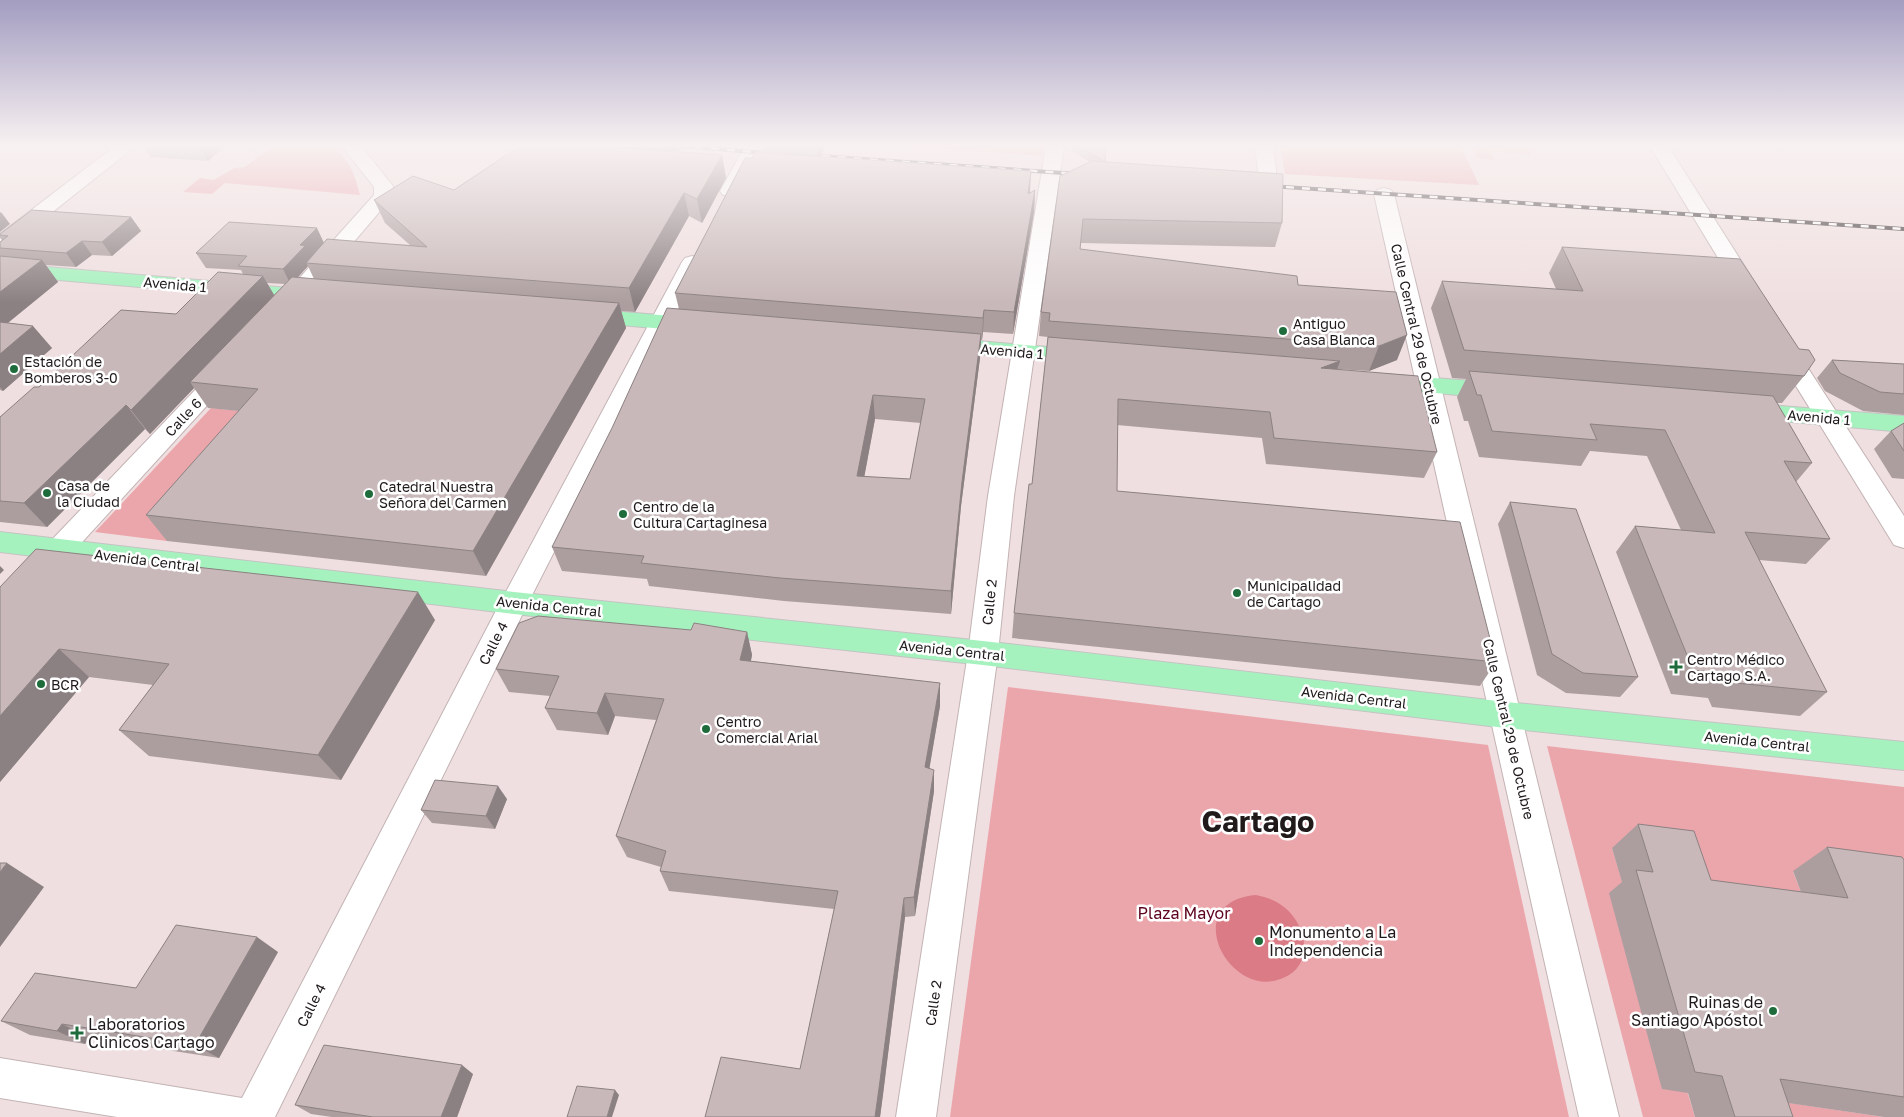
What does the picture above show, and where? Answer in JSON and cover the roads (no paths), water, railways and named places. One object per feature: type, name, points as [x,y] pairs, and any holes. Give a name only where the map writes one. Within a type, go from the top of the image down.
[{"type":"main road","name":"Avenida 1","points":[[0,269],[337,297]]},
{"type":"main road","points":[[562,314],[719,327]]},
{"type":"main road","name":"Avenida 1","points":[[924,344],[1101,358]]},
{"type":"main road","points":[[1360,380],[1518,393]]},
{"type":"main road","name":"Avenida 1","points":[[1727,409],[1904,424]]},
{"type":"main road","name":"Avenida Central","points":[[0,542],[514,603],[983,653],[1506,715],[1904,756]]},
{"type":"street","points":[[0,244],[59,198]]},
{"type":"street","points":[[271,324],[381,198]]},
{"type":"street","points":[[720,208],[727,198]]},
{"type":"street","name":"Calle 2","points":[[916,1117],[983,653],[1001,496],[1022,352],[1038,198]]},
{"type":"street","name":"Calle Central 29 de Octubre","points":[[1385,198],[1599,1117]]},
{"type":"street","points":[[1691,198],[1826,417],[1904,538]]},
{"type":"street","name":"Calle 4","points":[[254,1117],[514,603],[702,243]]},
{"type":"street","name":"Calle 6","points":[[0,613],[243,353]]},
{"type":"street","points":[[0,1078],[240,1117]]},
{"type":"railway","points":[[1449,198],[1904,229]]},
{"type":"place","name":"Antiguo Casa Blanca","points":[[1283,331]]},
{"type":"place","name":"Estación de Bomberos 3-0","points":[[14,369]]},
{"type":"place","name":"Casa de la Ciudad","points":[[47,493]]},
{"type":"place","name":"Catedral Nuestra Señora del Carmen","points":[[369,494]]},
{"type":"place","name":"Centro de la Cultura Cartaginesa","points":[[623,514]]},
{"type":"place","name":"Municipalidad de Cartago","points":[[1237,593]]},
{"type":"place","name":"Centro Médico Cartago S.A.","points":[[1676,667]]},
{"type":"place","name":"BCR","points":[[41,684]]},
{"type":"place","name":"Centro Comercial Arial","points":[[706,729]]},
{"type":"place","name":"Monumento a La Independencia","points":[[1259,941]]},
{"type":"place","name":"Ruinas de Santiago Apóstol","points":[[1773,1011]]},
{"type":"place","name":"Laboratorios Clinicos Cartago","points":[[77,1033]]},
{"type":"district","name":"Cartago","points":[[1258,821]]},
{"type":"park label","name":"Plaza Mayor","points":[[1184,913]]}]
